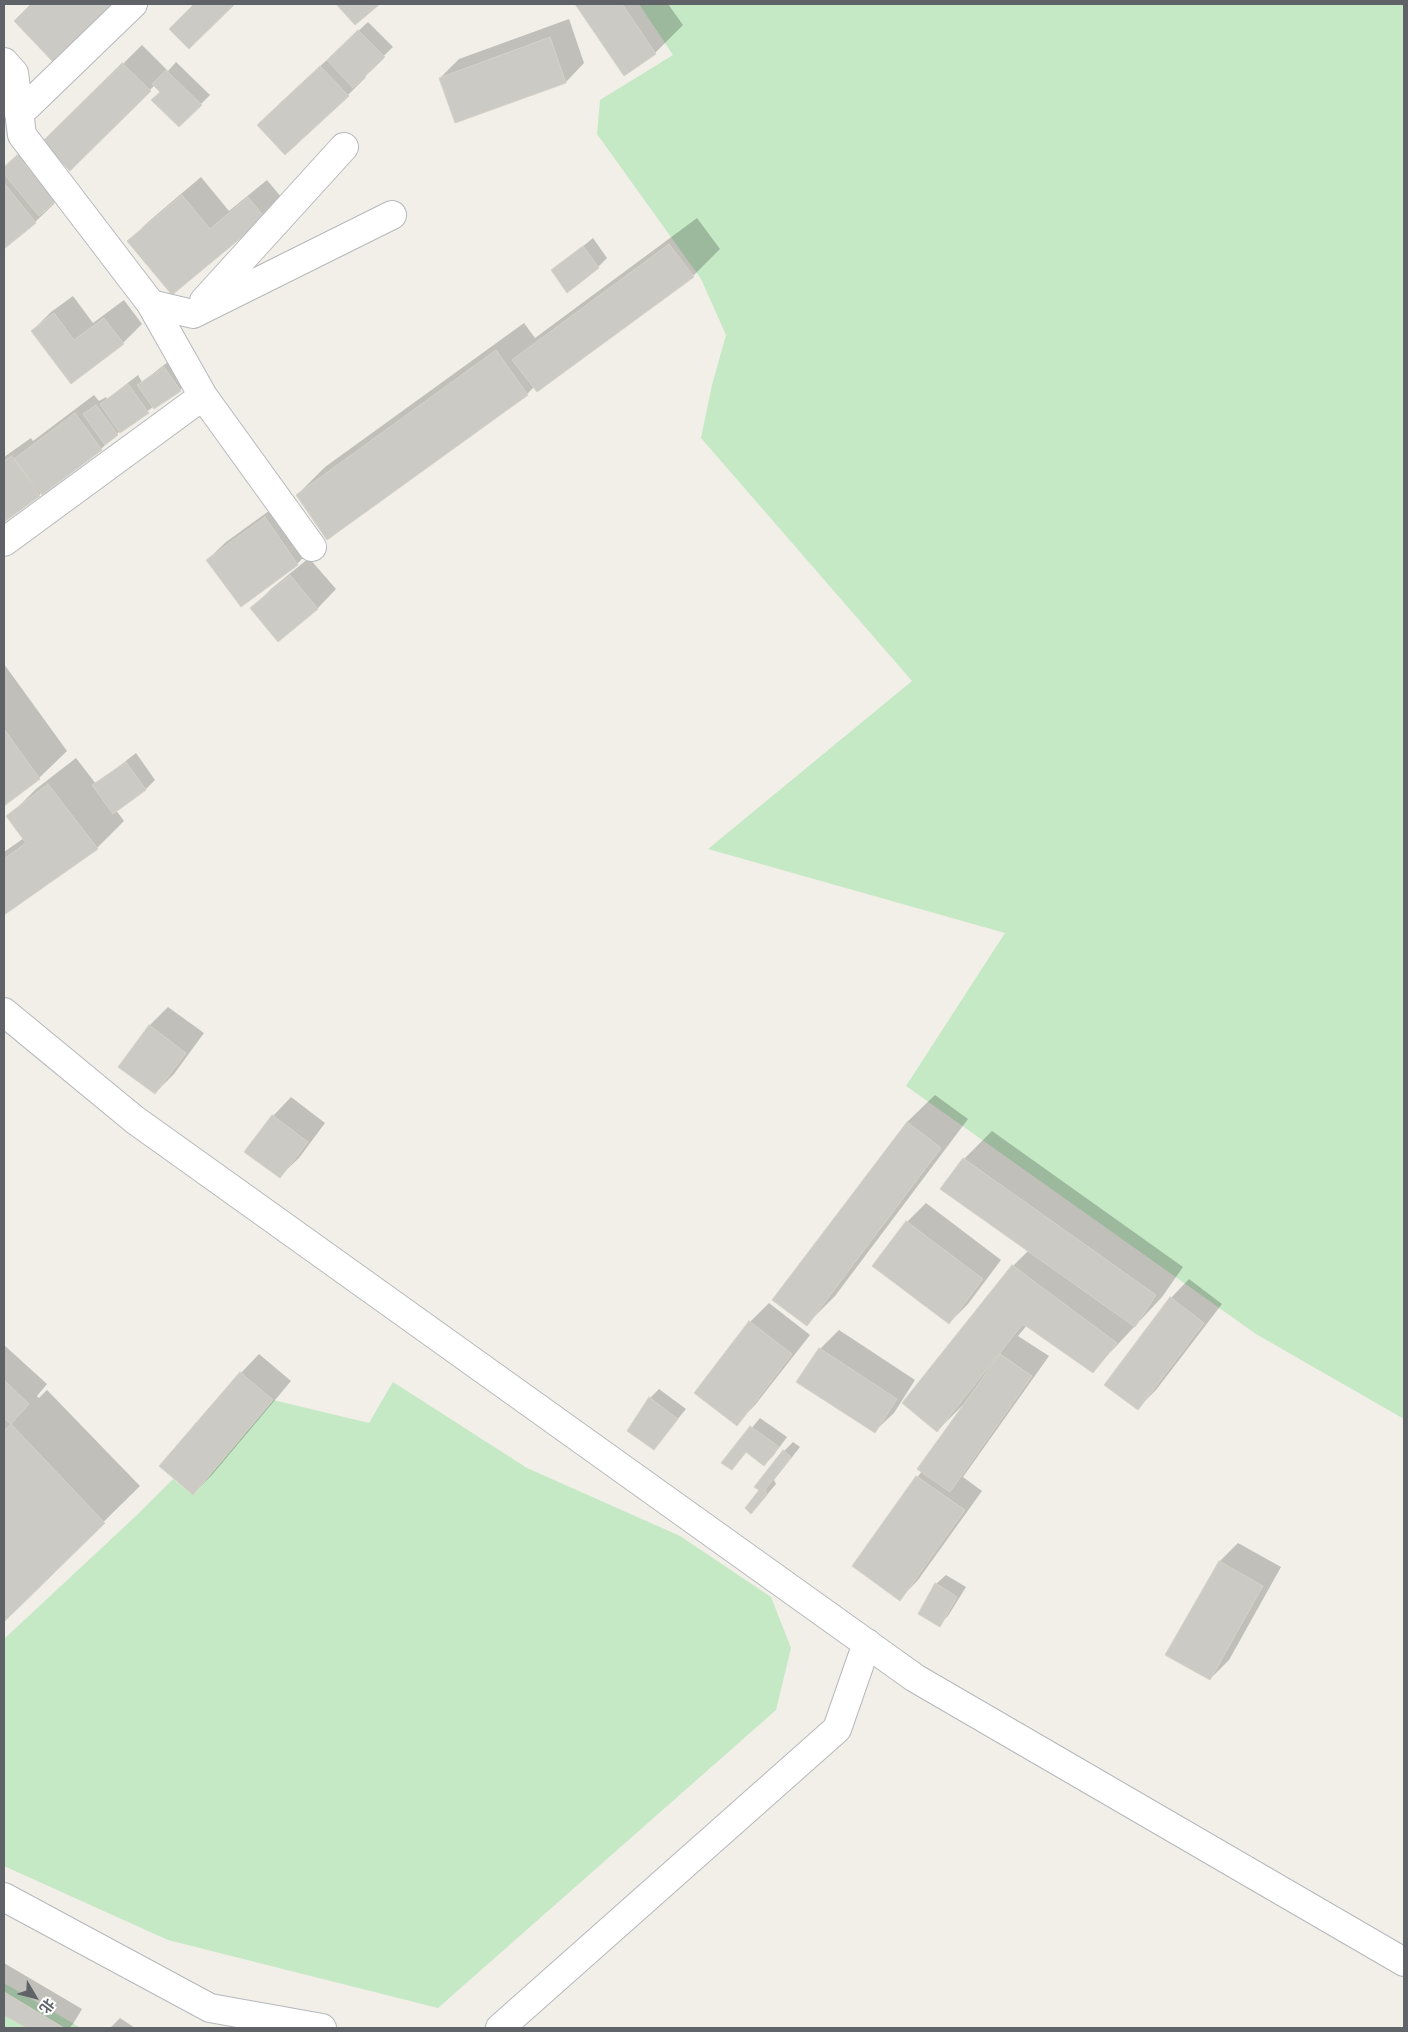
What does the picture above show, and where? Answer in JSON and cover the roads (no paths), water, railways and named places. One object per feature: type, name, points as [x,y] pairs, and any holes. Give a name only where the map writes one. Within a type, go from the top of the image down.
[{"type":"street","points":[[19,114],[134,4]]},
{"type":"street","points":[[4,62],[14,73],[22,135],[151,304],[203,396],[312,547]]},
{"type":"street","points":[[193,314],[344,147]]},
{"type":"street","points":[[151,304],[193,314],[392,214]]},
{"type":"street","points":[[4,542],[203,396]]},
{"type":"street","points":[[4,1012],[135,1120],[915,1678],[1404,1962]]},
{"type":"street","points":[[500,2028],[837,1730],[867,1643]]},
{"type":"street","points":[[4,1897],[210,2008],[322,2028]]}]
